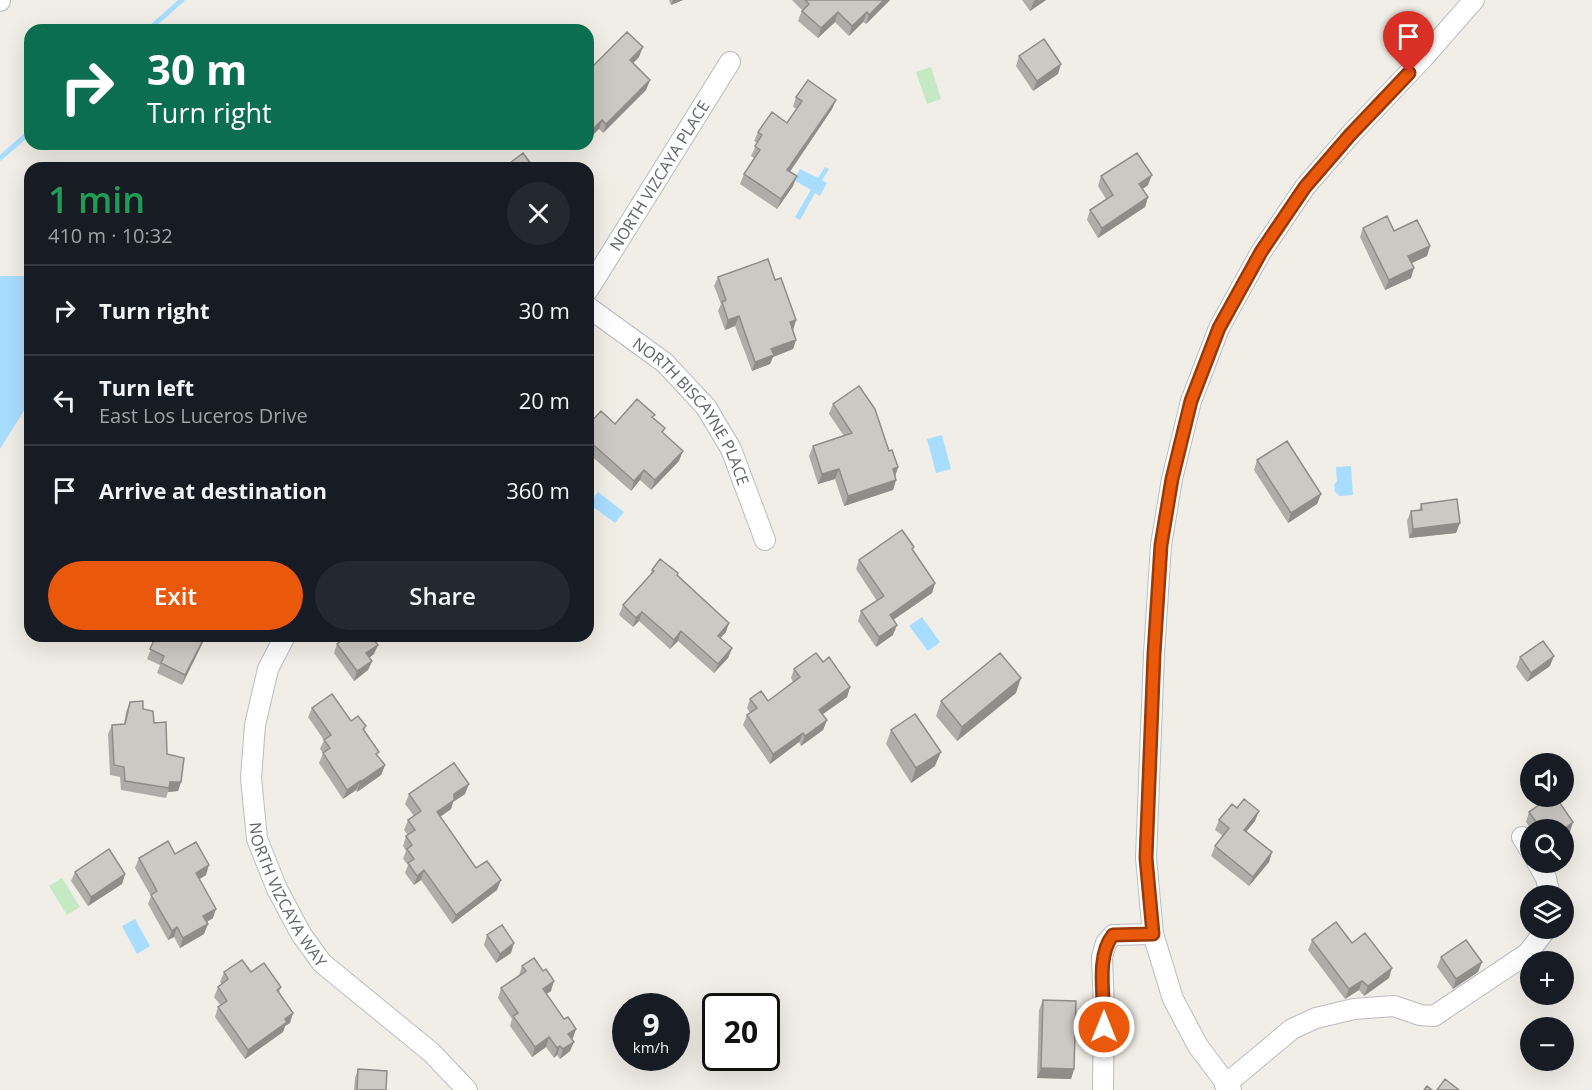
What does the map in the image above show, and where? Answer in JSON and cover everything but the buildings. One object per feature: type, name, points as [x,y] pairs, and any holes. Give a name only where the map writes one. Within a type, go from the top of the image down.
[{"type":"street","points":[[1474,0],[1305,187],[1261,252],[1219,328],[1191,401],[1172,479],[1161,545],[1146,858],[1153,934],[1173,999],[1198,1046],[1228,1087],[1292,1029],[1316,1018],[1354,1009],[1394,1006],[1420,1015],[1434,1016],[1528,952],[1538,939]]},
{"type":"street","name":"NORTH VIZCAYA PLACE","points":[[594,280],[730,62]]},
{"type":"street","name":"NORTH BISCAYNE PLACE","points":[[594,311],[665,363],[706,407],[731,449],[765,540]]},
{"type":"street","name":"NORTH VIZCAYA WAY","points":[[282,642],[268,669],[255,725],[251,778],[256,839],[277,889],[301,934],[322,963],[432,1053],[467,1090]]},
{"type":"street","points":[[1103,1090],[1102,957],[1106,943],[1113,935],[1153,934]]},
{"type":"green space","points":[[931,67],[941,99],[927,104],[916,72]]},
{"type":"green space","points":[[62,878],[80,907],[67,915],[49,886]]},
{"type":"water","points":[[825,167],[829,169],[822,180],[827,183],[820,196],[815,193],[800,220],[795,217],[811,190],[794,180],[800,169],[818,178]]},
{"type":"water","points":[[0,276],[24,276],[24,411],[0,449]]},
{"type":"water","points":[[942,435],[951,469],[936,473],[927,439]]},
{"type":"water","points":[[1351,466],[1353,495],[1340,496],[1335,492],[1334,485],[1337,481],[1336,467]]},
{"type":"water","points":[[598,492],[624,512],[615,523],[594,508],[594,497]]},
{"type":"water","points":[[922,617],[940,642],[928,651],[909,626]]},
{"type":"water","points":[[135,919],[150,946],[137,954],[122,926]]},
{"type":"waterway","points":[[155,24],[182,0]]},
{"type":"waterway","points":[[0,158],[24,137]]},
{"type":"route","points":[[1104,1027],[1102,957],[1106,943],[1113,935],[1153,934],[1146,858],[1161,545],[1172,479],[1191,401],[1219,328],[1261,252],[1305,187],[1350,135],[1409,73]]}]
